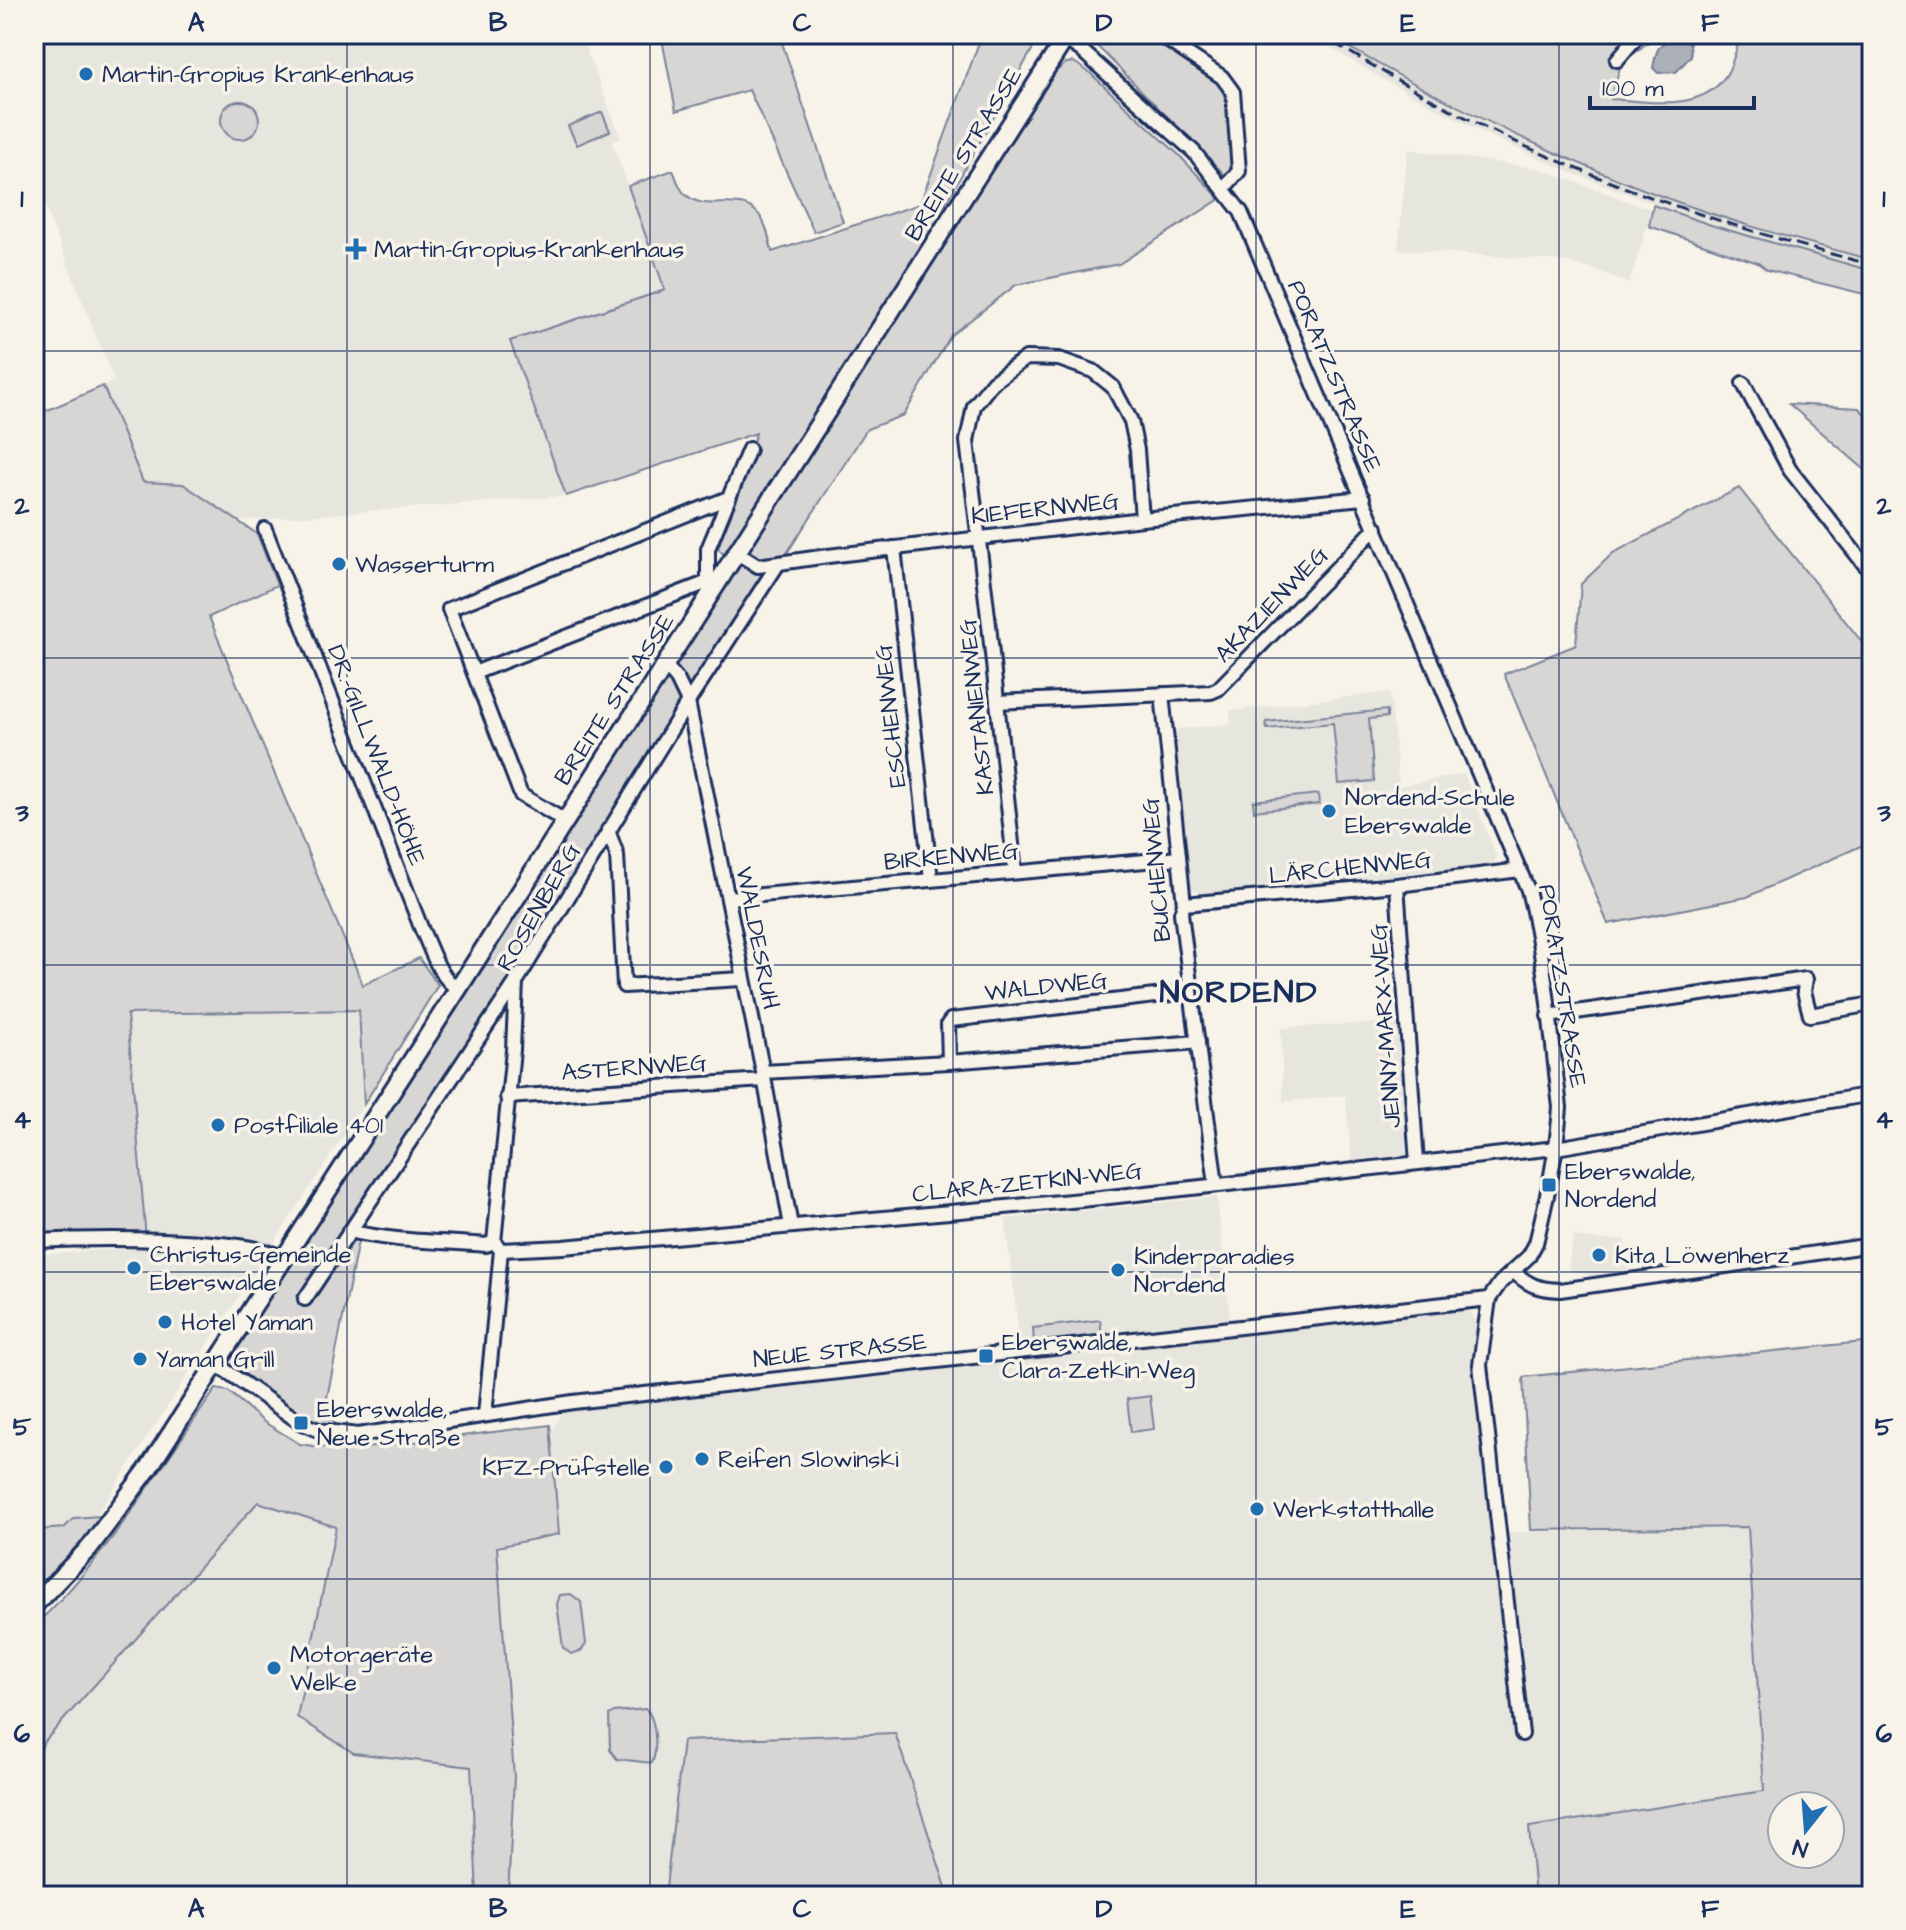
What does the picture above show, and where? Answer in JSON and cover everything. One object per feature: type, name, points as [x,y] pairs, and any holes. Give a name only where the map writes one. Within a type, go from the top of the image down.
[{"type":"main road","name":"BREITE STRASSE","points":[[34,1605],[111,1522],[148,1469],[665,665],[711,584],[737,553],[1066,36]]},
{"type":"street","points":[[1158,34],[1222,77],[1233,92],[1239,171],[1224,188]]},
{"type":"street","points":[[1617,60],[1639,34]]},
{"type":"street","name":"PORATZSTRASSE","points":[[1066,36],[1179,137],[1224,188],[1250,232],[1520,870],[1533,910],[1560,1107],[1556,1148],[1536,1243],[1529,1256],[1500,1283],[1489,1299]]},
{"type":"street","points":[[978,538],[967,441],[974,406],[993,382],[1026,358],[1059,359],[1093,371],[1113,387],[1131,421],[1137,450],[1142,519]]},
{"type":"street","points":[[1743,383],[1790,470],[1872,574]]},
{"type":"street","points":[[474,673],[711,584],[708,549],[749,449]]},
{"type":"street","points":[[565,821],[521,795],[449,609],[728,498]]},
{"type":"street","name":"KIEFERNWEG","points":[[737,553],[758,566],[1142,519],[1363,498]]},
{"type":"street","name":"AKAZIENWEG","points":[[997,702],[1211,692],[1218,689],[1376,528]]},
{"type":"street","name":"DR.-GILLWALD-HÖHE","points":[[265,529],[422,930],[440,972],[449,984],[458,989]]},
{"type":"street","name":"KASTANIENWEG","points":[[978,538],[1015,872]]},
{"type":"street","name":"ESCHENWEG","points":[[894,548],[931,880]]},
{"type":"street","name":"ROSENBERG","points":[[485,1415],[516,982],[688,702],[778,564]]},
{"type":"street","name":"WALDESRUH","points":[[665,665],[677,679],[688,702],[764,1076],[791,1226]]},
{"type":"street","name":"BUCHENWEG","points":[[1162,694],[1184,904],[1181,913],[1189,992],[1216,1185]]},
{"type":"street","points":[[608,830],[617,855],[624,986],[742,979]]},
{"type":"street","name":"BIRKENWEG","points":[[728,898],[1179,858]]},
{"type":"street","name":"LÄRCHENWEG","points":[[1184,904],[1397,885],[1520,870]]},
{"type":"street","name":"JENNY-MARX-WEG","points":[[1397,885],[1417,1163]]},
{"type":"street","points":[[1548,1016],[1806,979],[1804,991],[1810,1015],[1872,1004]]},
{"type":"street","points":[[305,1299],[516,982]]},
{"type":"street","name":"WALDWEG","points":[[949,1062],[948,1024],[951,1020],[1189,992]]},
{"type":"street","points":[[764,1076],[876,1064],[949,1062],[1198,1042]]},
{"type":"street","name":"ASTERNWEG","points":[[507,1097],[764,1076]]},
{"type":"street","name":"CLARA-ZETKIN-WEG","points":[[349,1231],[376,1237],[497,1246],[791,1226],[1068,1202],[1556,1148],[1872,1094]]},
{"type":"street","points":[[34,1241],[96,1237],[174,1240],[258,1247],[285,1258]]},
{"type":"street","points":[[1513,1271],[1527,1284],[1539,1289],[1560,1290],[1872,1245]]},
{"type":"street","points":[[1489,1299],[1480,1379],[1522,1734]]},
{"type":"street","name":"NEUE STRASSE","points":[[216,1364],[301,1423],[318,1430],[358,1435],[710,1386],[1489,1299]]},
{"type":"shaded area","name":"Martin-Gropius-Krankenhaus","points":[[34,34],[580,34],[621,138],[612,142],[666,290],[511,341],[566,496],[238,521],[183,484],[143,482],[103,386],[114,381],[46,209],[34,193]]},
{"type":"shaded area","points":[[661,34],[779,34],[843,222],[814,232],[749,90],[676,111]]},
{"type":"shaded area","points":[[982,34],[1041,34],[941,211],[943,221],[726,556],[718,549],[756,433],[566,496],[510,341],[665,290],[628,186],[673,170],[682,191],[693,200],[736,204],[756,211],[766,228],[772,252],[920,204]]},
{"type":"shaded area","points":[[1088,34],[1149,34],[1216,78],[1232,128],[1233,157],[1226,176],[1090,39]]},
{"type":"shaded area","points":[[1308,34],[1326,34],[1491,124],[1576,161],[1717,216],[1872,260],[1872,271],[1714,226],[1572,173],[1487,135],[1384,80]]},
{"type":"shaded area","points":[[1326,34],[1658,34],[1621,64],[1611,99],[1676,102],[1707,93],[1719,84],[1729,70],[1741,34],[1872,34],[1872,260],[1739,223],[1618,179],[1490,122]]},
{"type":"shaded area","points":[[1681,37],[1690,44],[1691,56],[1676,72],[1658,73],[1653,68],[1660,46]]},
{"type":"shaded area","points":[[1074,62],[1180,156],[1220,199],[1119,264],[1016,285],[951,335],[904,415],[867,429],[371,1209],[357,1246],[326,1403],[337,1429],[279,1404],[249,1384],[234,1365],[243,1334],[1055,68],[1058,70],[1066,63]]},
{"type":"shaded area","points":[[240,101],[253,107],[259,120],[253,133],[240,139],[227,133],[221,120],[227,107]]},
{"type":"shaded area","points":[[602,112],[610,131],[577,145],[568,126]]},
{"type":"shaded area","points":[[1408,149],[1540,169],[1652,210],[1629,284],[1600,271],[1563,261],[1398,249]]},
{"type":"shaded area","points":[[1653,205],[1714,226],[1872,271],[1872,296],[1767,270],[1758,263],[1649,226]]},
{"type":"shaded area","points":[[103,386],[143,482],[183,484],[257,534],[277,585],[209,617],[363,985],[419,958],[438,985],[364,1104],[359,1010],[127,1014],[146,1239],[34,1241],[34,416]]},
{"type":"shaded area","points":[[1789,404],[1859,408],[1872,421],[1872,476]]},
{"type":"shaded area","points":[[1739,488],[1862,642],[1872,649],[1872,841],[1747,897],[1608,924],[1504,674],[1576,645],[1581,584],[1613,553]]},
{"type":"shaded area","name":"Nordend-Schule Eberswalde","points":[[1390,692],[1399,786],[1464,774],[1497,858],[1493,865],[1204,895],[1189,888],[1170,730],[1231,724],[1230,711]]},
{"type":"shaded area","points":[[1387,710],[1387,717],[1369,719],[1374,781],[1339,784],[1333,723],[1267,729],[1266,722]]},
{"type":"shaded area","points":[[1318,794],[1319,804],[1254,811],[1253,801]]},
{"type":"shaded area","points":[[360,1010],[364,1104],[90,1525],[45,1578],[34,1585],[34,1255],[146,1247],[127,1014]]},
{"type":"shaded area","points":[[1397,1022],[1406,1154],[1352,1161],[1345,1095],[1283,1102],[1281,1028]]},
{"type":"shaded area","name":"Kinderparadies Nordend","points":[[1217,1197],[1230,1320],[1020,1344],[1005,1219]]},
{"type":"shaded area","name":"Kita Löwenherz","points":[[1573,1236],[1596,1240],[1625,1239],[1629,1273],[1593,1276],[1568,1269]]},
{"type":"shaded area","points":[[1468,1310],[1478,1322],[1472,1387],[1492,1533],[1748,1527],[1764,1791],[1530,1827],[1535,1896],[949,1896],[895,1733],[683,1741],[665,1896],[34,1896],[34,1774],[43,1743],[257,1502],[336,1527],[297,1717],[471,1767],[514,1776],[497,1546],[559,1534],[551,1432],[562,1412],[1182,1339]]},
{"type":"shaded area","points":[[1100,1320],[1102,1335],[1034,1343],[1033,1328]]},
{"type":"shaded area","points":[[1872,1341],[1872,1896],[1535,1896],[1529,1827],[1764,1791],[1748,1527],[1531,1530],[1523,1377]]},
{"type":"shaded area","points":[[216,1389],[228,1391],[264,1422],[300,1444],[320,1447],[357,1449],[550,1425],[559,1534],[497,1547],[514,1777],[508,1896],[477,1896],[471,1767],[354,1753],[297,1717],[336,1527],[258,1502],[43,1743],[34,1774],[34,1626],[85,1572]]},
{"type":"shaded area","points":[[1150,1396],[1154,1429],[1131,1432],[1127,1399]]},
{"type":"shaded area","points":[[99,1516],[101,1523],[44,1586],[39,1585],[38,1530],[64,1528],[74,1518]]},
{"type":"shaded area","points":[[571,1594],[581,1602],[586,1644],[581,1651],[571,1654],[563,1648],[557,1604],[560,1595]]},
{"type":"shaded area","points":[[646,1709],[655,1735],[652,1763],[617,1759],[610,1750],[609,1715]]},
{"type":"shaded area","points":[[895,1733],[949,1896],[665,1896],[683,1741]]},
{"type":"railway","points":[[1319,34],[1467,118],[1582,171],[1725,222],[1872,265]]},
{"type":"place","name":"Martin-Gropius Krankenhaus","points":[[86,74]]},
{"type":"place","name":"Martin-Gropius-Krankenhaus","points":[[356,249]]},
{"type":"place","name":"Wasserturm","points":[[339,564]]},
{"type":"place","name":"Nordend-Schule Eberswalde","points":[[1329,811]]},
{"type":"place","name":"Postfiliale 401","points":[[218,1125]]},
{"type":"place","name":"Eberswalde, Nordend","points":[[1549,1185]]},
{"type":"place","name":"Kita Löwenherz","points":[[1599,1255]]},
{"type":"place","name":"Christus-Gemeinde Eberswalde","points":[[134,1268]]},
{"type":"place","name":"Kinderparadies Nordend","points":[[1118,1270]]},
{"type":"place","name":"Hotel Yaman","points":[[165,1322]]},
{"type":"place","name":"Eberswalde, Clara-Zetkin-Weg","points":[[986,1356]]},
{"type":"place","name":"Yaman Grill","points":[[140,1359]]},
{"type":"place","name":"Eberswalde, Neue Straße","points":[[301,1423]]},
{"type":"place","name":"Reifen Slowinski","points":[[702,1459]]},
{"type":"place","name":"KFZ-Prüfstelle","points":[[666,1467]]},
{"type":"place","name":"Werkstatthalle","points":[[1257,1509]]},
{"type":"place","name":"Motorgeräte Welke","points":[[274,1668]]},
{"type":"district","name":"NORDEND","points":[[1239,991]]}]
